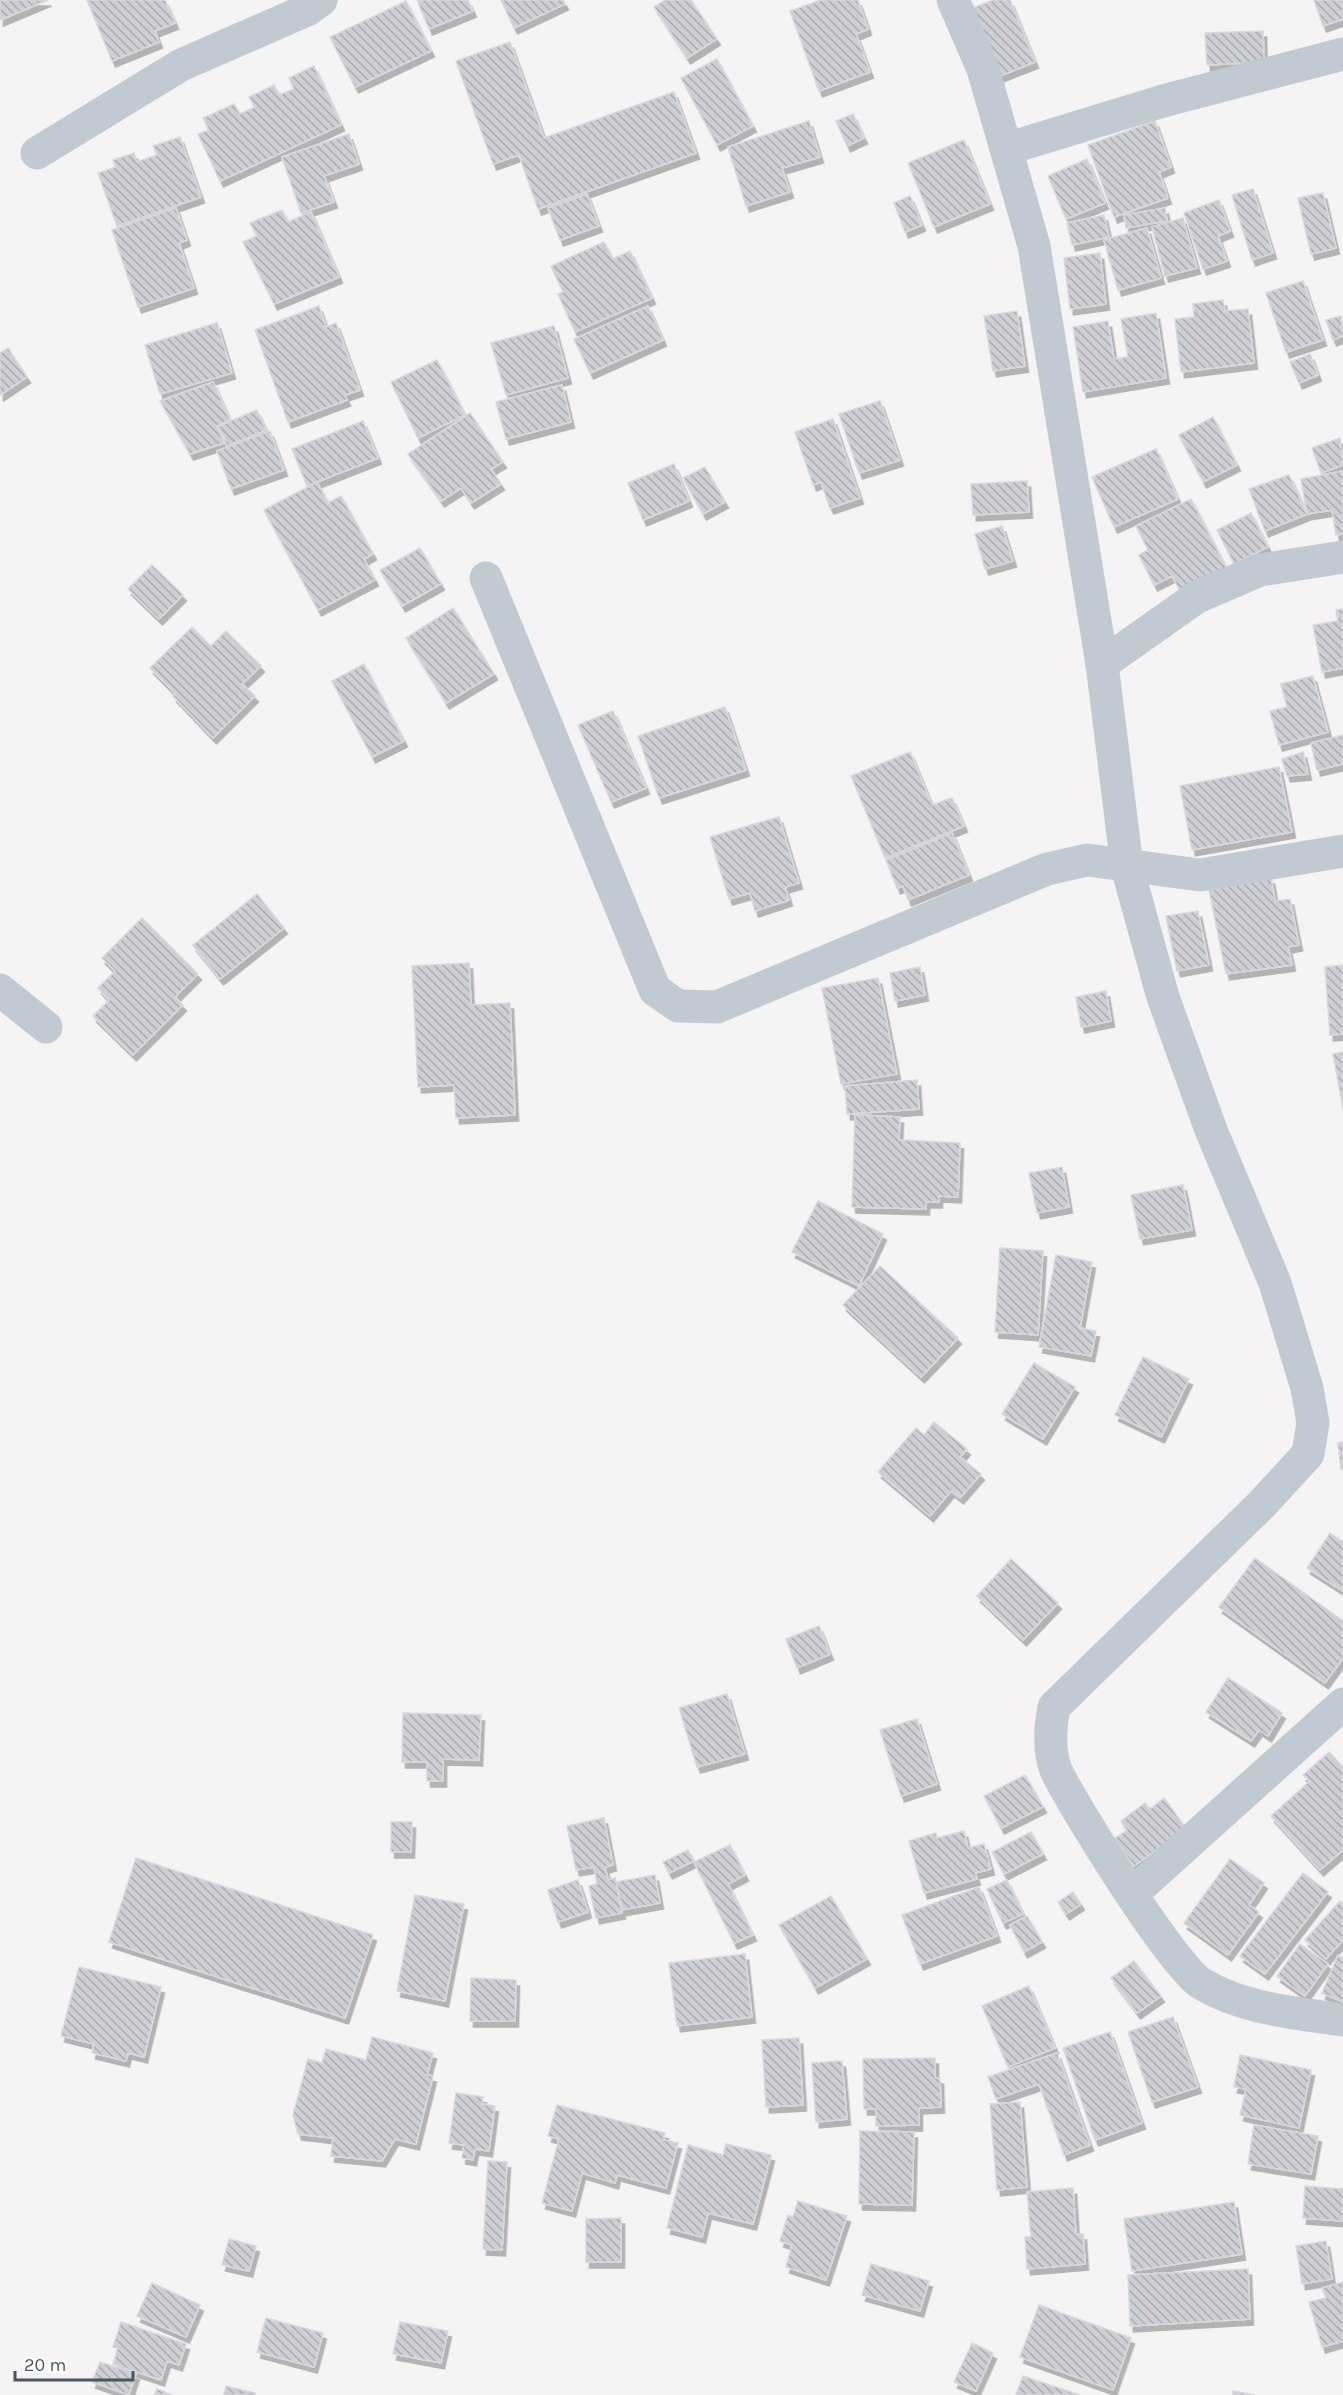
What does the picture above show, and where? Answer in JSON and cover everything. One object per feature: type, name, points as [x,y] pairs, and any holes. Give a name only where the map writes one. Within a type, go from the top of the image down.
[{"type":"street","points":[[37,153],[181,65],[307,10],[321,0]]},
{"type":"street","points":[[952,0],[983,69],[1034,246],[1102,664],[1127,867],[1163,997],[1211,1130],[1275,1283],[1307,1388],[1312,1423],[1308,1454],[1262,1504],[1054,1707],[1049,1731],[1056,1769],[1169,1948],[1201,1984],[1255,2006],[1343,2020]]},
{"type":"street","points":[[1006,149],[1163,100],[1343,54]]},
{"type":"street","points":[[1102,664],[1197,597],[1260,570],[1343,556]]},
{"type":"street","points":[[486,578],[655,990],[678,1006],[717,1007],[1047,869],[1087,860],[1200,875],[1343,851]]},
{"type":"street","points":[[0,990],[46,1027]]},
{"type":"street","points":[[1133,1893],[1343,1704]]},
{"type":"building","points":[[0,0],[48,0],[0,20]]},
{"type":"building","points":[[87,0],[165,0],[175,23],[155,31],[159,42],[112,61]]},
{"type":"building","points":[[417,0],[468,0],[473,11],[429,29]]},
{"type":"building","points":[[501,0],[563,0],[565,4],[514,28]]},
{"type":"building","points":[[665,0],[691,0],[717,39],[687,58],[654,7]]},
{"type":"building","points":[[821,0],[858,0],[868,29],[856,34],[870,72],[819,91],[790,11]]},
{"type":"building","points":[[993,0],[1010,0],[1035,62],[1000,76],[973,8]]},
{"type":"building","points":[[1314,0],[1343,0],[1343,19],[1323,26]]},
{"type":"building","points":[[406,1],[431,51],[355,87],[330,37]]},
{"type":"building","points":[[1263,31],[1264,62],[1207,65],[1205,33]]},
{"type":"building","points":[[510,42],[544,138],[674,92],[696,153],[538,209],[519,155],[493,164],[456,61]]},
{"type":"building","points":[[717,59],[753,126],[717,145],[681,78]]},
{"type":"building","points":[[314,66],[341,125],[220,181],[198,134],[209,130],[203,118],[234,104],[240,114],[255,107],[249,97],[274,85],[279,95],[294,89],[289,78]]},
{"type":"building","points":[[853,114],[864,138],[847,146],[836,121]]},
{"type":"building","points":[[809,121],[820,157],[782,168],[790,192],[746,206],[728,147]]},
{"type":"building","points":[[1155,121],[1171,167],[1159,172],[1168,198],[1114,217],[1088,145]]},
{"type":"building","points":[[349,134],[359,164],[324,176],[334,202],[301,213],[282,157]]},
{"type":"building","points":[[180,137],[201,197],[117,226],[98,173],[116,167],[113,160],[134,153],[137,162],[157,155],[153,146]]},
{"type":"building","points":[[964,140],[990,204],[934,227],[908,163]]},
{"type":"building","points":[[1087,159],[1105,203],[1066,219],[1048,176]]},
{"type":"building","points":[[1253,189],[1273,253],[1252,260],[1232,195]]},
{"type":"building","points":[[1323,193],[1336,248],[1311,254],[1298,198]]},
{"type":"building","points":[[587,194],[599,226],[560,240],[548,208]]},
{"type":"building","points":[[910,196],[922,225],[905,232],[894,203]]},
{"type":"building","points":[[1219,200],[1230,231],[1218,236],[1227,261],[1203,269],[1184,213]]},
{"type":"building","points":[[176,208],[187,240],[179,243],[194,288],[138,307],[112,230]]},
{"type":"building","points":[[1165,208],[1167,221],[1126,228],[1124,215]]},
{"type":"building","points":[[282,210],[288,222],[311,212],[339,277],[274,304],[243,242],[257,236],[250,223]]},
{"type":"building","points":[[1104,215],[1109,237],[1072,245],[1067,223]]},
{"type":"building","points":[[1183,218],[1197,268],[1165,276],[1152,227]]},
{"type":"building","points":[[1147,228],[1161,278],[1118,290],[1104,240]]},
{"type":"building","points":[[604,242],[613,259],[630,251],[652,298],[575,332],[558,294],[563,292],[551,266]]},
{"type":"building","points":[[1100,253],[1106,304],[1070,309],[1064,258]]},
{"type":"building","points":[[1303,281],[1323,340],[1286,352],[1266,293]]},
{"type":"building","points":[[1223,300],[1225,311],[1248,309],[1254,363],[1181,372],[1175,319],[1194,317],[1193,304]]},
{"type":"building","points":[[319,306],[326,327],[336,323],[360,390],[345,395],[347,400],[288,422],[255,330]]},
{"type":"building","points":[[648,306],[663,340],[590,373],[574,339]]},
{"type":"building","points":[[1017,311],[1025,366],[993,371],[984,316]]},
{"type":"building","points":[[1156,313],[1166,378],[1083,392],[1073,327],[1108,321],[1114,359],[1128,357],[1121,319]]},
{"type":"building","points":[[1341,316],[1343,336],[1333,340],[1326,320]]},
{"type":"building","points":[[217,323],[232,373],[160,394],[145,345]]},
{"type":"building","points":[[554,326],[568,378],[506,395],[491,343]]},
{"type":"building","points":[[8,348],[27,377],[0,395],[0,353]]},
{"type":"building","points":[[1310,354],[1318,375],[1299,383],[1290,362]]},
{"type":"building","points":[[437,360],[465,415],[418,438],[391,382]]},
{"type":"building","points":[[213,382],[230,420],[217,426],[224,443],[190,454],[160,401]]},
{"type":"building","points":[[562,385],[571,422],[506,439],[496,402]]},
{"type":"building","points":[[880,401],[900,460],[859,473],[839,414]]},
{"type":"building","points":[[257,410],[266,430],[227,446],[219,426]]},
{"type":"building","points":[[470,413],[503,462],[491,469],[501,484],[471,503],[461,488],[441,501],[408,454]]},
{"type":"building","points":[[1213,417],[1237,465],[1203,482],[1179,435]]},
{"type":"building","points":[[833,419],[860,498],[830,508],[821,482],[813,485],[795,432]]},
{"type":"building","points":[[363,421],[378,458],[307,486],[292,449]]},
{"type":"building","points":[[270,431],[284,470],[231,489],[217,451]]},
{"type":"building","points":[[1340,438],[1343,465],[1321,473],[1312,448]]},
{"type":"building","points":[[1156,449],[1178,499],[1114,527],[1092,477]]},
{"type":"building","points":[[674,464],[689,501],[643,520],[628,483]]},
{"type":"building","points":[[705,467],[725,502],[703,514],[683,478]]},
{"type":"building","points":[[1343,471],[1343,534],[1336,535],[1332,510],[1307,514],[1301,479]]},
{"type":"building","points":[[1289,475],[1307,514],[1265,531],[1249,489]]},
{"type":"building","points":[[1027,481],[1029,512],[973,515],[971,484]]},
{"type":"building","points":[[317,482],[328,503],[341,496],[373,554],[364,559],[375,580],[318,610],[264,510]]},
{"type":"building","points":[[1191,499],[1230,575],[1184,599],[1172,576],[1154,585],[1139,555],[1148,550],[1136,526]]},
{"type":"building","points":[[1251,513],[1268,547],[1234,564],[1217,530]]},
{"type":"building","points":[[1002,526],[1013,561],[985,569],[975,534]]},
{"type":"building","points":[[420,548],[441,584],[402,606],[380,570]]},
{"type":"building","points":[[152,565],[183,595],[159,619],[128,589]]},
{"type":"building","points":[[453,608],[494,674],[446,703],[406,638]]},
{"type":"building","points":[[1343,609],[1343,668],[1322,672],[1313,625],[1338,621],[1336,610]]},
{"type":"building","points":[[192,627],[211,646],[226,631],[261,666],[242,684],[255,696],[213,738],[173,696],[176,694],[150,668]]},
{"type":"building","points":[[364,664],[404,741],[372,757],[332,681]]},
{"type":"building","points":[[1313,676],[1328,732],[1279,745],[1270,711],[1287,707],[1281,684]]},
{"type":"building","points":[[725,707],[746,770],[659,798],[638,736]]},
{"type":"building","points":[[613,711],[646,788],[611,802],[578,725]]},
{"type":"building","points":[[1343,735],[1343,764],[1317,770],[1311,743]]},
{"type":"building","points":[[910,752],[932,805],[952,798],[964,826],[885,858],[851,776]]},
{"type":"building","points":[[1303,752],[1308,774],[1287,776],[1282,759]]},
{"type":"building","points":[[1279,767],[1292,832],[1192,850],[1180,786]]},
{"type":"building","points":[[779,817],[799,883],[785,887],[789,900],[755,911],[750,893],[729,899],[710,837]]},
{"type":"building","points":[[952,833],[969,875],[908,900],[903,886],[897,888],[886,860]]},
{"type":"building","points":[[1271,878],[1275,901],[1290,899],[1299,945],[1288,947],[1292,965],[1226,974],[1209,890]]},
{"type":"building","points":[[257,894],[284,928],[220,979],[193,945]]},
{"type":"building","points":[[1198,911],[1209,965],[1177,971],[1166,916]]},
{"type":"building","points":[[142,918],[198,974],[175,997],[183,1005],[133,1055],[93,1016],[109,1000],[98,988],[115,971],[102,958]]},
{"type":"building","points":[[469,963],[471,1005],[510,1003],[515,1115],[456,1118],[454,1085],[418,1087],[412,966]]},
{"type":"building","points":[[1343,965],[1343,1034],[1330,1035],[1325,967]]},
{"type":"building","points":[[920,967],[925,995],[895,1001],[890,973]]},
{"type":"building","points":[[878,978],[897,1074],[841,1084],[822,988]]},
{"type":"building","points":[[1106,991],[1111,1021],[1081,1027],[1076,997]]},
{"type":"building","points":[[1343,1052],[1343,1109],[1333,1054]]},
{"type":"building","points":[[917,1080],[919,1109],[847,1114],[845,1086]]},
{"type":"building","points":[[855,1115],[900,1117],[899,1140],[960,1143],[958,1197],[939,1196],[939,1202],[926,1202],[926,1209],[852,1207]]},
{"type":"building","points":[[1062,1167],[1069,1207],[1037,1213],[1029,1173]]},
{"type":"building","points":[[1183,1185],[1192,1230],[1140,1239],[1131,1195]]},
{"type":"building","points":[[818,1201],[883,1234],[859,1286],[792,1252]]},
{"type":"building","points":[[1000,1248],[1043,1251],[1038,1335],[995,1332]]},
{"type":"building","points":[[1056,1255],[1092,1262],[1080,1328],[1096,1331],[1091,1356],[1039,1347]]},
{"type":"building","points":[[880,1266],[958,1338],[921,1377],[843,1305]]},
{"type":"building","points":[[1143,1357],[1189,1379],[1161,1437],[1115,1415]]},
{"type":"building","points":[[1034,1363],[1075,1387],[1043,1439],[1002,1414]]},
{"type":"building","points":[[934,1422],[967,1449],[960,1457],[981,1474],[960,1498],[951,1491],[930,1516],[878,1472],[916,1428],[924,1435]]},
{"type":"building","points":[[1343,1442],[1343,1469],[1341,1469],[1338,1443]]},
{"type":"building","points":[[1330,1533],[1343,1542],[1343,1591],[1307,1568]]},
{"type":"building","points":[[1255,1558],[1343,1621],[1343,1658],[1325,1683],[1219,1607]]},
{"type":"building","points":[[1011,1559],[1058,1603],[1023,1640],[977,1596]]},
{"type":"building","points":[[819,1626],[830,1654],[797,1668],[786,1639]]},
{"type":"building","points":[[1228,1678],[1282,1713],[1268,1736],[1259,1730],[1251,1741],[1206,1712]]},
{"type":"building","points":[[727,1694],[745,1754],[697,1767],[679,1708]]},
{"type":"building","points":[[403,1713],[481,1715],[479,1760],[443,1759],[443,1781],[427,1781],[427,1762],[402,1762]]},
{"type":"building","points":[[917,1719],[937,1784],[901,1796],[880,1730]]},
{"type":"building","points":[[1329,1752],[1343,1767],[1343,1850],[1320,1870],[1271,1816],[1310,1781],[1303,1775]]},
{"type":"building","points":[[1025,1775],[1043,1807],[1001,1828],[984,1796]]},
{"type":"building","points":[[1164,1798],[1186,1828],[1134,1866],[1114,1839],[1127,1830],[1121,1821],[1145,1803],[1150,1809]]},
{"type":"building","points":[[604,1818],[613,1865],[605,1867],[608,1880],[615,1878],[622,1913],[596,1918],[589,1886],[597,1884],[594,1867],[576,1870],[567,1826]]},
{"type":"building","points":[[391,1822],[412,1822],[411,1852],[391,1852]]},
{"type":"building","points":[[964,1831],[968,1848],[984,1844],[991,1869],[975,1873],[977,1879],[924,1893],[909,1841],[936,1833],[937,1838]]},
{"type":"building","points":[[1031,1832],[1043,1854],[1004,1874],[992,1852]]},
{"type":"building","points":[[730,1845],[745,1875],[728,1884],[753,1935],[734,1943],[694,1862]]},
{"type":"building","points":[[688,1850],[694,1861],[669,1873],[663,1862]]},
{"type":"building","points":[[136,1858],[373,1935],[345,2018],[109,1942]]},
{"type":"building","points":[[1230,1859],[1264,1883],[1249,1905],[1259,1912],[1228,1955],[1184,1923]]},
{"type":"building","points":[[1303,1873],[1328,1892],[1265,1974],[1240,1956]]},
{"type":"building","points":[[655,1875],[660,1903],[622,1910],[616,1882]]},
{"type":"building","points":[[578,1880],[588,1912],[558,1922],[548,1890]]},
{"type":"building","points":[[1007,1880],[1023,1914],[1003,1923],[987,1889]]},
{"type":"building","points":[[979,1887],[997,1936],[920,1964],[902,1915]]},
{"type":"building","points":[[1073,1892],[1081,1904],[1066,1914],[1058,1902]]},
{"type":"building","points":[[415,1895],[464,1904],[445,2001],[397,1991]]},
{"type":"building","points":[[831,1896],[867,1959],[815,1988],[779,1925]]},
{"type":"building","points":[[1340,1901],[1343,1904],[1343,1940],[1326,1959],[1305,1940]]},
{"type":"building","points":[[1027,1916],[1042,1942],[1024,1952],[1010,1925]]},
{"type":"building","points":[[1300,1944],[1328,1964],[1305,1996],[1277,1976]]},
{"type":"building","points":[[745,1954],[752,2017],[677,2026],[669,1963]]},
{"type":"building","points":[[1338,1955],[1343,1958],[1343,2002],[1322,1993]]},
{"type":"building","points":[[1134,1961],[1161,1996],[1137,2013],[1111,1978]]},
{"type":"building","points":[[79,1967],[161,1987],[144,2057],[128,2053],[126,2061],[92,2053],[94,2044],[61,2036]]},
{"type":"building","points":[[471,1978],[516,1980],[515,2021],[470,2021]]},
{"type":"building","points":[[1029,1986],[1055,2048],[1008,2067],[982,2006]]},
{"type":"building","points":[[1173,2017],[1198,2087],[1152,2102],[1128,2032]]},
{"type":"building","points":[[1110,2032],[1142,2123],[1095,2140],[1063,2048]]},
{"type":"building","points":[[372,2037],[433,2053],[427,2075],[433,2076],[416,2144],[395,2139],[382,2161],[331,2156],[333,2138],[298,2134],[293,2115],[308,2059],[322,2063],[326,2049],[366,2060]]},
{"type":"building","points":[[799,2038],[803,2105],[766,2107],[762,2040]]},
{"type":"building","points":[[1057,2053],[1090,2145],[1064,2155],[1039,2084],[996,2099],[988,2077]]},
{"type":"building","points":[[1240,2055],[1311,2070],[1299,2128],[1240,2115],[1246,2089],[1234,2087]]},
{"type":"building","points":[[935,2058],[935,2078],[940,2078],[941,2107],[919,2108],[919,2125],[876,2126],[876,2109],[864,2109],[863,2059]]},
{"type":"building","points":[[842,2061],[847,2119],[816,2122],[812,2063]]},
{"type":"building","points":[[456,2093],[483,2097],[482,2104],[495,2106],[489,2151],[475,2149],[473,2160],[462,2158],[464,2145],[449,2143]]},
{"type":"building","points":[[1020,2102],[1027,2187],[997,2190],[990,2104]]},
{"type":"building","points":[[557,2105],[665,2133],[663,2140],[678,2143],[666,2188],[617,2175],[615,2183],[582,2173],[572,2211],[542,2203],[559,2139],[548,2136]]},
{"type":"building","points":[[1254,2125],[1318,2136],[1311,2174],[1248,2164]]},
{"type":"building","points":[[860,2131],[914,2132],[912,2205],[859,2204]]},
{"type":"building","points":[[726,2144],[771,2155],[753,2224],[708,2213],[702,2237],[667,2228],[688,2145],[723,2155]]},
{"type":"building","points":[[488,2161],[507,2162],[502,2250],[483,2249]]},
{"type":"building","points":[[1305,2186],[1343,2189],[1343,2221],[1303,2218]]},
{"type":"building","points":[[1073,2188],[1076,2234],[1083,2234],[1085,2264],[1027,2269],[1025,2237],[1031,2237],[1027,2192]]},
{"type":"building","points":[[798,2201],[847,2216],[826,2280],[786,2267],[792,2245],[780,2241],[788,2215],[793,2217]]},
{"type":"building","points":[[1234,2202],[1242,2254],[1132,2271],[1124,2219]]},
{"type":"building","points":[[621,2218],[621,2262],[586,2262],[586,2219]]},
{"type":"building","points":[[229,2239],[256,2246],[249,2271],[222,2265]]},
{"type":"building","points":[[1326,2241],[1332,2279],[1302,2284],[1296,2246]]},
{"type":"building","points":[[871,2264],[929,2281],[920,2311],[862,2295]]},
{"type":"building","points":[[1248,2269],[1250,2319],[1130,2326],[1128,2275]]},
{"type":"building","points":[[1343,2282],[1343,2341],[1322,2347],[1309,2302],[1326,2298],[1322,2288]]},
{"type":"building","points":[[152,2283],[200,2305],[186,2337],[137,2316]]},
{"type":"building","points":[[1039,2305],[1131,2338],[1113,2390],[1020,2357]]},
{"type":"building","points":[[266,2318],[323,2333],[314,2367],[257,2352]]},
{"type":"building","points":[[121,2322],[186,2344],[179,2365],[167,2361],[161,2380],[113,2364],[118,2348],[113,2347]]},
{"type":"building","points":[[400,2322],[448,2331],[441,2363],[393,2354]]},
{"type":"building","points":[[972,2343],[993,2353],[976,2391],[954,2382]]},
{"type":"building","points":[[100,2362],[136,2374],[129,2395],[92,2382]]},
{"type":"building","points":[[1023,2376],[1080,2395],[1016,2395]]},
{"type":"building","points":[[226,2386],[255,2393],[255,2395],[224,2395]]},
{"type":"building","points":[[157,2389],[172,2395],[154,2395]]},
{"type":"building","points":[[1233,2391],[1255,2395],[1233,2395]]}]
